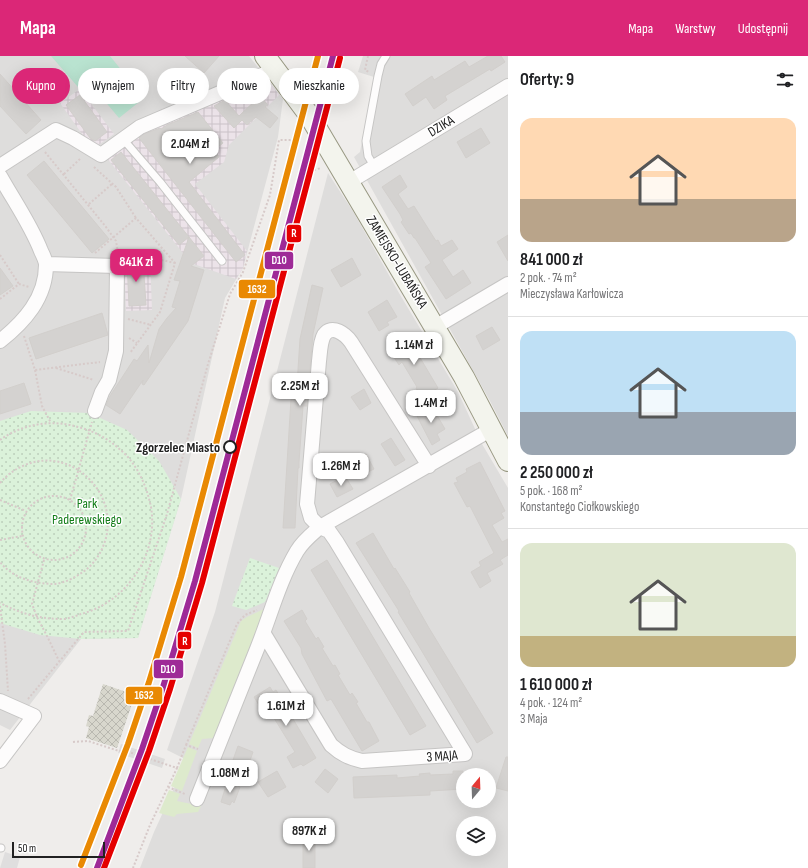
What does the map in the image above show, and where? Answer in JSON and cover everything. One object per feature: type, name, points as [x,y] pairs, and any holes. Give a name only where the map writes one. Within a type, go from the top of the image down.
[{"type":"main road","name":"ZAMIEJSKO-LUBAŃSKA","points":[[271,63],[309,115],[349,182],[435,327],[508,461]]},
{"type":"street","points":[[0,166],[56,130],[73,138],[101,156],[140,127],[271,63]]},
{"type":"street","name":"DZIKA","points":[[349,182],[508,86]]},
{"type":"street","points":[[0,176],[36,238],[46,264],[42,290],[35,303],[19,324],[0,341]]},
{"type":"street","points":[[46,264],[118,262],[116,351],[107,383],[95,411]]},
{"type":"street","points":[[435,327],[508,284]]},
{"type":"street","points":[[320,527],[311,518],[307,504],[319,361],[322,340],[327,332],[332,330],[346,335],[429,466]]},
{"type":"street","points":[[197,799],[289,568],[298,550],[320,527],[492,430]]},
{"type":"street","name":"3 MAJA","points":[[264,634],[331,745],[340,753],[349,758],[362,760],[465,754],[329,531],[320,527]]},
{"type":"street","points":[[0,761],[34,716],[4,699]]},
{"type":"lane","points":[[374,166],[368,156],[366,141],[378,76],[381,64],[386,56]]},
{"type":"lane","points":[[123,139],[160,182],[222,261]]},
{"type":"path","points":[[293,144],[298,127]]},
{"type":"path","points":[[64,174],[82,157],[73,138]]},
{"type":"path","points":[[26,701],[84,632],[128,631],[168,514],[208,364],[230,294],[243,272],[270,195],[279,140],[294,140]]},
{"type":"path","points":[[37,143],[64,174],[114,237],[116,241],[118,262],[144,256],[175,263]]},
{"type":"path","points":[[94,167],[112,184],[136,218],[175,263]]},
{"type":"path","points":[[88,204],[112,184]]},
{"type":"path","points":[[114,237],[136,218]]},
{"type":"path","points":[[0,255],[19,284],[30,287],[30,281]]},
{"type":"path","points":[[129,353],[160,312],[175,263]]},
{"type":"path","points":[[0,299],[19,284]]},
{"type":"path","points":[[117,316],[151,325]]},
{"type":"path","points":[[19,324],[35,370],[42,406],[51,423]]},
{"type":"path","points":[[35,370],[114,360]]},
{"type":"path","points":[[55,368],[107,383]]},
{"type":"path","points":[[70,500],[95,411]]},
{"type":"path","points":[[0,440],[7,435],[28,426],[51,423],[70,424],[89,430],[115,444],[135,465],[148,491],[153,519],[149,548],[137,574],[118,596],[94,611],[65,619],[36,618],[17,612],[0,604]]},
{"type":"path","points":[[0,483],[10,473],[26,465],[43,461],[61,463],[79,470],[92,481],[103,497],[108,516],[107,535],[101,553],[89,568],[73,579],[54,584],[37,584],[18,578],[0,562]]},
{"type":"path","points":[[61,496],[70,500],[78,506],[84,515],[86,536],[82,546],[75,554],[65,559],[55,561],[45,560],[37,556],[30,551],[22,536],[22,523],[26,511],[41,498],[61,496]]},
{"type":"path","points":[[0,500],[26,511]]},
{"type":"path","points":[[0,540],[22,536]]},
{"type":"path","points":[[45,560],[32,604],[36,618],[59,661]]},
{"type":"path","points":[[133,868],[150,825],[177,768],[239,620],[245,615],[275,603]]},
{"type":"path","points":[[0,604],[5,644],[4,699]]},
{"type":"path","points":[[126,751],[134,726]]},
{"type":"path","points":[[147,758],[156,733]]},
{"type":"path","points":[[73,742],[88,741],[119,751],[126,751],[177,768]]},
{"type":"path","points":[[186,745],[198,749]]},
{"type":"path","points":[[168,787],[197,799]]},
{"type":"shaded area","points":[[0,56],[249,56],[258,68],[217,68],[217,104],[271,104],[271,84],[279,94],[279,104],[282,104],[278,137],[243,268],[225,298],[181,499],[138,638],[81,639],[10,730],[0,725]]},
{"type":"shaded area","points":[[363,56],[508,56],[508,436],[354,157],[360,152],[374,77],[359,72]]},
{"type":"shaded area","points":[[271,84],[279,95],[271,103]]},
{"type":"shaded area","points":[[78,90],[78,104],[91,104],[114,134],[97,146],[87,141],[61,104],[70,104],[70,96]]},
{"type":"shaded area","points":[[217,99],[217,104],[270,104],[229,145],[224,162],[195,184],[247,251],[243,268],[236,279],[191,263],[106,157],[142,129],[204,104],[209,104],[209,102]]},
{"type":"shaded area","points":[[328,173],[354,213],[399,293],[458,392],[482,444],[508,488],[508,868],[140,868],[154,832],[187,760],[167,750],[215,612]]},
{"type":"shaded area","points":[[150,258],[152,310],[126,311],[124,259]]},
{"type":"shaded area","points":[[103,684],[135,695],[117,748],[86,738],[89,727],[86,726],[89,715],[93,716]]},
{"type":"shaded area","points":[[121,744],[165,759],[162,768],[118,753]]},
{"type":"shaded area","points":[[5,852],[20,857],[17,868],[0,868]]},
{"type":"green space","points":[[51,56],[110,56],[120,68],[78,68],[78,87],[70,78],[70,68],[61,68]]},
{"type":"green space","points":[[107,104],[136,104],[119,118]]},
{"type":"green space","name":"Park Paderewskiego","points":[[31,411],[89,413],[127,430],[159,461],[181,499],[138,638],[81,639],[40,635],[0,623],[0,421]]},
{"type":"green space","points":[[250,558],[279,568],[265,602],[246,610],[232,606]]},
{"type":"green space","points":[[266,608],[214,738],[202,739],[198,748],[189,744],[241,621]]},
{"type":"green space","points":[[188,747],[197,751],[182,791],[171,786]]},
{"type":"green space","points":[[169,790],[180,794],[177,801],[201,806],[198,812],[177,814],[174,817],[159,813]]},
{"type":"building","points":[[185,56],[219,56],[208,68],[198,68]]},
{"type":"building","points":[[488,56],[501,56],[505,62],[491,71],[490,69],[445,96],[447,100],[434,109],[426,97],[413,106],[405,94],[432,76],[434,80],[465,61],[469,67]]},
{"type":"building","points":[[0,74],[12,87],[12,104],[27,104],[41,120],[26,134],[0,106]]},
{"type":"building","points":[[78,96],[78,104],[87,104],[107,132],[95,141],[90,138],[66,105],[70,104],[70,102]]},
{"type":"building","points":[[218,104],[228,104],[239,116],[252,104],[267,104],[268,105],[265,107],[278,118],[270,128],[256,117],[247,125],[242,120],[234,128],[214,106]]},
{"type":"building","points":[[198,112],[223,143],[214,150],[219,157],[189,182],[245,255],[236,262],[139,138],[144,134],[160,128],[161,129]]},
{"type":"building","points":[[481,128],[490,143],[466,158],[457,142]]},
{"type":"building","points":[[121,152],[189,237],[179,245],[111,160]]},
{"type":"building","points":[[44,161],[109,239],[92,253],[27,175]]},
{"type":"building","points":[[400,175],[407,187],[398,194],[408,209],[414,206],[436,241],[438,240],[441,246],[452,240],[458,249],[442,260],[453,277],[463,270],[471,283],[446,299],[425,267],[431,263],[415,238],[411,233],[409,234],[401,222],[403,220],[400,214],[382,187]]},
{"type":"building","points":[[508,235],[508,261],[497,242]]},
{"type":"building","points":[[189,237],[204,256],[191,266],[204,270],[188,321],[144,385],[142,384],[143,380],[120,414],[106,405],[110,396],[134,359],[137,361],[148,345],[149,363],[159,329],[176,308],[172,307],[180,281],[174,280]]},
{"type":"building","points":[[352,258],[361,275],[341,287],[331,270]]},
{"type":"building","points":[[143,259],[146,305],[129,306],[127,260]]},
{"type":"building","points":[[0,268],[13,286],[0,295]]},
{"type":"building","points":[[312,285],[323,288],[313,334],[307,406],[303,406],[295,528],[283,528],[291,399],[296,400],[300,339]]},
{"type":"building","points":[[387,300],[397,317],[387,322],[389,325],[379,331],[368,312]]},
{"type":"building","points":[[102,313],[108,335],[36,359],[29,338]]},
{"type":"building","points":[[492,327],[500,340],[483,350],[476,336]]},
{"type":"building","points":[[406,334],[438,388],[422,398],[402,362],[399,365],[390,351],[396,348],[393,342]]},
{"type":"building","points":[[24,383],[31,404],[0,414],[0,391]]},
{"type":"building","points":[[364,389],[371,403],[360,410],[351,397]]},
{"type":"building","points":[[431,405],[445,429],[437,434],[440,440],[432,445],[417,416]]},
{"type":"building","points":[[391,438],[405,460],[395,466],[381,444]]},
{"type":"building","points":[[366,454],[374,469],[358,477],[350,463]]},
{"type":"building","points":[[480,462],[505,511],[501,513],[504,518],[492,525],[502,542],[508,539],[508,555],[500,560],[503,564],[487,573],[491,581],[480,588],[471,572],[481,566],[479,562],[494,553],[470,506],[467,507],[454,483],[458,482],[456,478],[467,472],[466,469]]},
{"type":"building","points":[[345,476],[353,489],[337,497],[330,484]]},
{"type":"building","points":[[373,533],[394,569],[395,568],[410,592],[409,593],[429,628],[493,733],[477,743],[398,612],[399,611],[356,543]]},
{"type":"building","points":[[327,560],[426,726],[410,735],[311,570]]},
{"type":"building","points":[[302,610],[307,619],[305,621],[316,639],[318,637],[324,647],[322,648],[333,666],[335,665],[340,674],[338,675],[350,695],[352,693],[358,702],[356,703],[367,722],[369,722],[379,741],[362,751],[331,699],[327,701],[302,654],[301,648],[284,621]]},
{"type":"building","points":[[270,687],[273,692],[276,690],[316,758],[303,766],[301,764],[293,768],[287,757],[295,752],[269,710],[264,713],[254,697]]},
{"type":"building","points":[[238,746],[253,752],[248,766],[233,760]]},
{"type":"building","points":[[506,757],[508,757],[508,791],[496,788]]},
{"type":"building","points":[[325,769],[338,779],[328,793],[315,782]]},
{"type":"building","points":[[277,771],[286,787],[268,797],[258,782]]},
{"type":"building","points":[[453,771],[456,771],[456,789],[430,791],[430,795],[354,798],[353,777],[397,775],[397,778],[420,776],[419,774],[430,773],[430,775],[453,774]]},
{"type":"building","points":[[230,783],[240,787],[234,803],[232,801],[230,805],[221,802],[225,789],[227,790]]},
{"type":"building","points":[[303,835],[315,835],[315,868],[303,868]]},
{"type":"transit line","name":"1632","points":[[81,865],[128,744],[149,682],[181,577],[318,56]]},
{"type":"transit line","name":"D10","points":[[97,868],[142,749],[163,687],[195,581],[333,56]]},
{"type":"transit line","name":"R","points":[[104,868],[149,751],[170,689],[202,583],[340,58]]},
{"type":"place","name":"Zgorzelec Miasto","points":[[230,447]]}]
